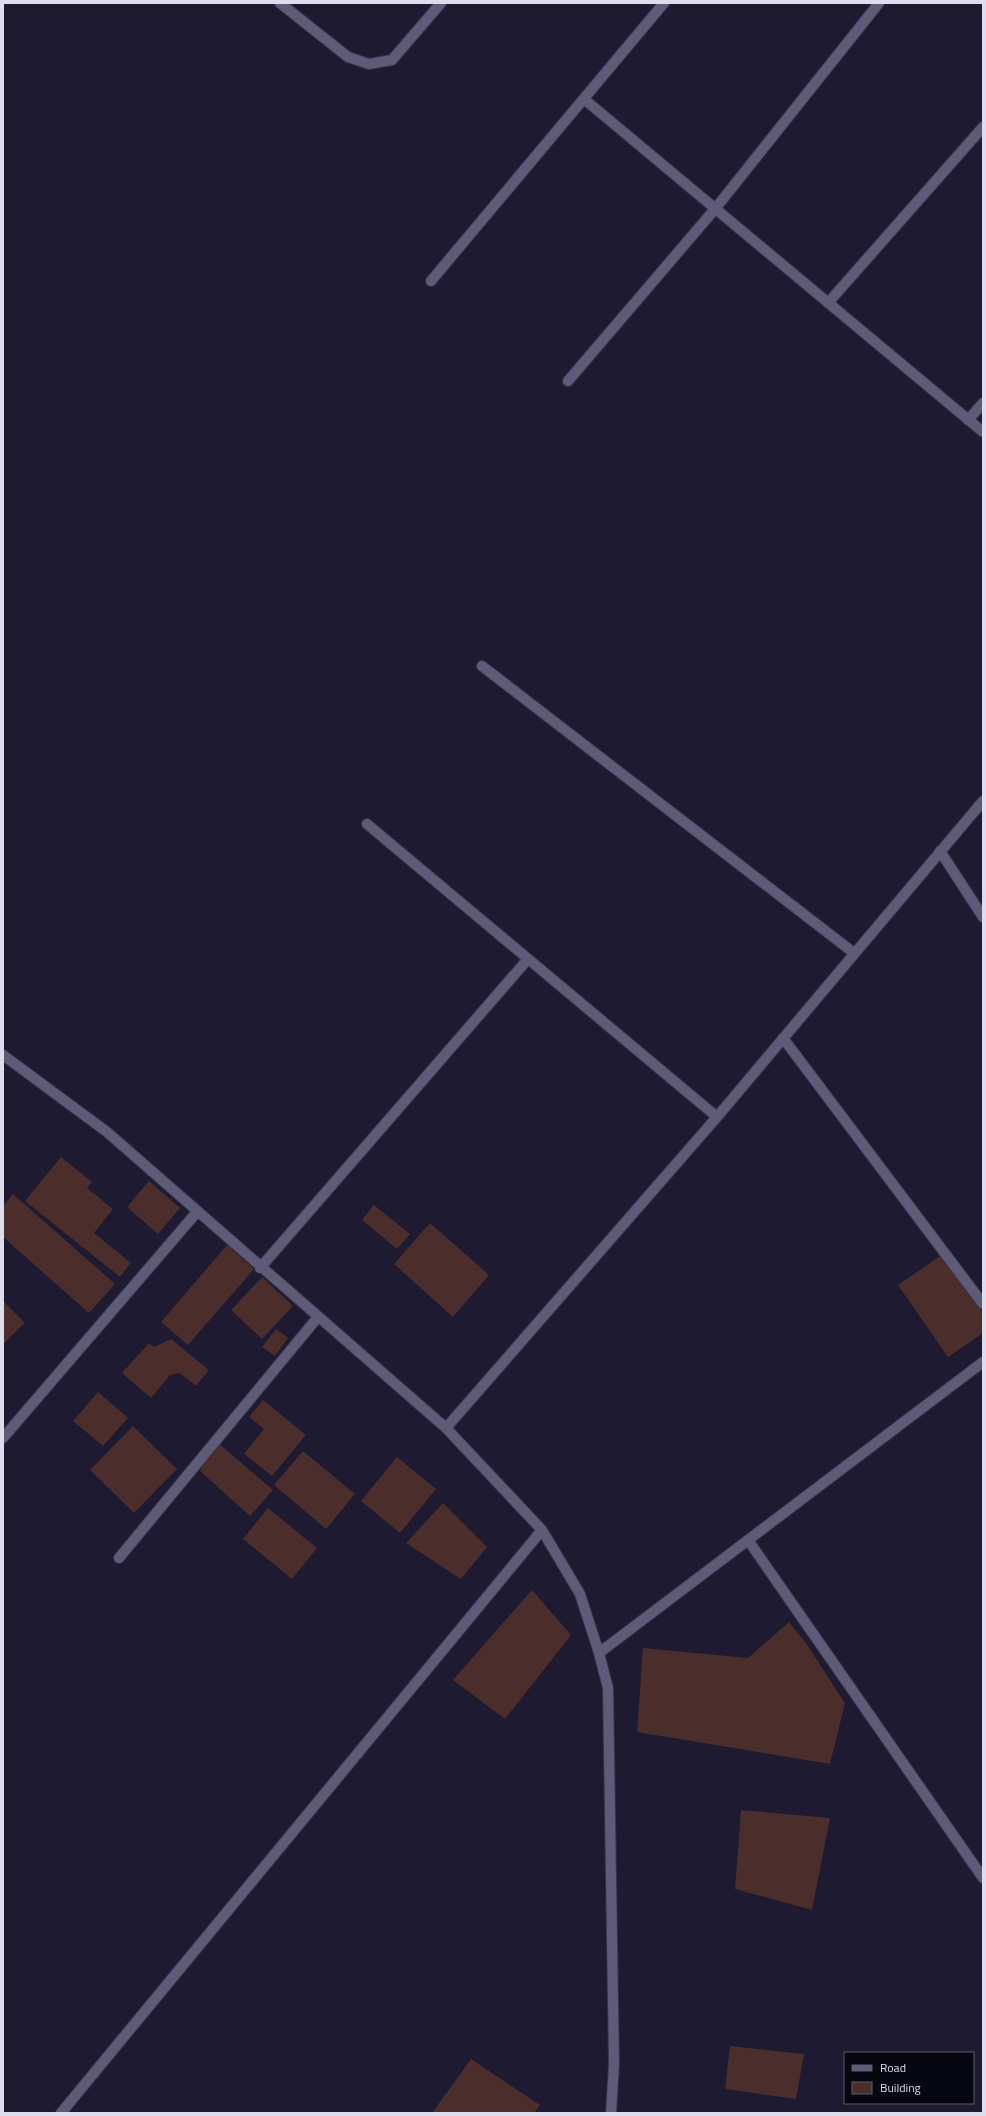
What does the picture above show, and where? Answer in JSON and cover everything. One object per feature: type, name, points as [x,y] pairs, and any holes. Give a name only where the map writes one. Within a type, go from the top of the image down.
[{"type":"street","points":[[280,3],[348,57],[369,64],[392,60],[441,3]]},
{"type":"street","points":[[430,282],[664,3]]},
{"type":"street","points":[[568,380],[715,208],[879,3]]},
{"type":"street","points":[[584,99],[983,432]]},
{"type":"street","points":[[828,303],[983,127]]},
{"type":"street","points":[[968,420],[983,403]]},
{"type":"street","points":[[482,666],[854,954]]},
{"type":"street","points":[[446,1428],[717,1117],[983,801]]},
{"type":"street","points":[[367,824],[717,1117]]},
{"type":"street","points":[[940,851],[983,917]]},
{"type":"street","points":[[260,1268],[528,959]]},
{"type":"street","points":[[783,1038],[983,1304]]},
{"type":"street","points":[[3,1056],[107,1132],[260,1268],[446,1428],[542,1530],[580,1594],[599,1653],[608,1688],[614,2064],[611,2113]]},
{"type":"street","points":[[3,1438],[197,1212]]},
{"type":"street","points":[[119,1558],[318,1317]]},
{"type":"street","points":[[599,1653],[983,1362]]},
{"type":"street","points":[[61,2113],[542,1530]]},
{"type":"street","points":[[748,1540],[983,1878]]},
{"type":"building","points":[[61,1157],[92,1182],[87,1188],[113,1209],[94,1233],[131,1263],[120,1277],[25,1201]]},
{"type":"building","points":[[149,1181],[180,1208],[158,1234],[127,1207]]},
{"type":"building","points":[[13,1194],[115,1284],[89,1313],[3,1237],[3,1206]]},
{"type":"building","points":[[374,1205],[410,1234],[397,1249],[362,1220]]},
{"type":"building","points":[[430,1223],[489,1275],[453,1317],[394,1264]]},
{"type":"building","points":[[227,1245],[254,1269],[188,1345],[161,1322]]},
{"type":"building","points":[[943,1254],[983,1313],[983,1333],[948,1357],[898,1285]]},
{"type":"building","points":[[262,1277],[293,1306],[262,1339],[231,1310]]},
{"type":"building","points":[[3,1301],[25,1323],[3,1344]]},
{"type":"building","points":[[276,1329],[288,1338],[275,1356],[262,1347]]},
{"type":"building","points":[[171,1339],[209,1370],[196,1386],[180,1373],[170,1375],[151,1398],[122,1373],[149,1343],[154,1347]]},
{"type":"building","points":[[98,1392],[128,1418],[103,1446],[73,1421]]},
{"type":"building","points":[[263,1400],[306,1435],[272,1476],[244,1454],[264,1429],[249,1417]]},
{"type":"building","points":[[133,1426],[177,1469],[134,1513],[90,1470]]},
{"type":"building","points":[[216,1441],[273,1490],[250,1516],[200,1471]]},
{"type":"building","points":[[303,1451],[355,1494],[326,1529],[274,1485]]},
{"type":"building","points":[[397,1457],[436,1489],[400,1533],[361,1501]]},
{"type":"building","points":[[443,1503],[487,1547],[461,1579],[406,1543]]},
{"type":"building","points":[[268,1508],[317,1548],[292,1579],[243,1539]]},
{"type":"building","points":[[532,1590],[571,1635],[505,1719],[453,1680]]},
{"type":"building","points":[[789,1622],[806,1643],[845,1703],[830,1764],[637,1732],[643,1648],[748,1658]]},
{"type":"building","points":[[741,1810],[830,1818],[812,1910],[735,1889]]},
{"type":"building","points":[[730,2046],[804,2054],[796,2099],[725,2089]]},
{"type":"building","points":[[471,2059],[540,2105],[534,2113],[432,2113]]}]
